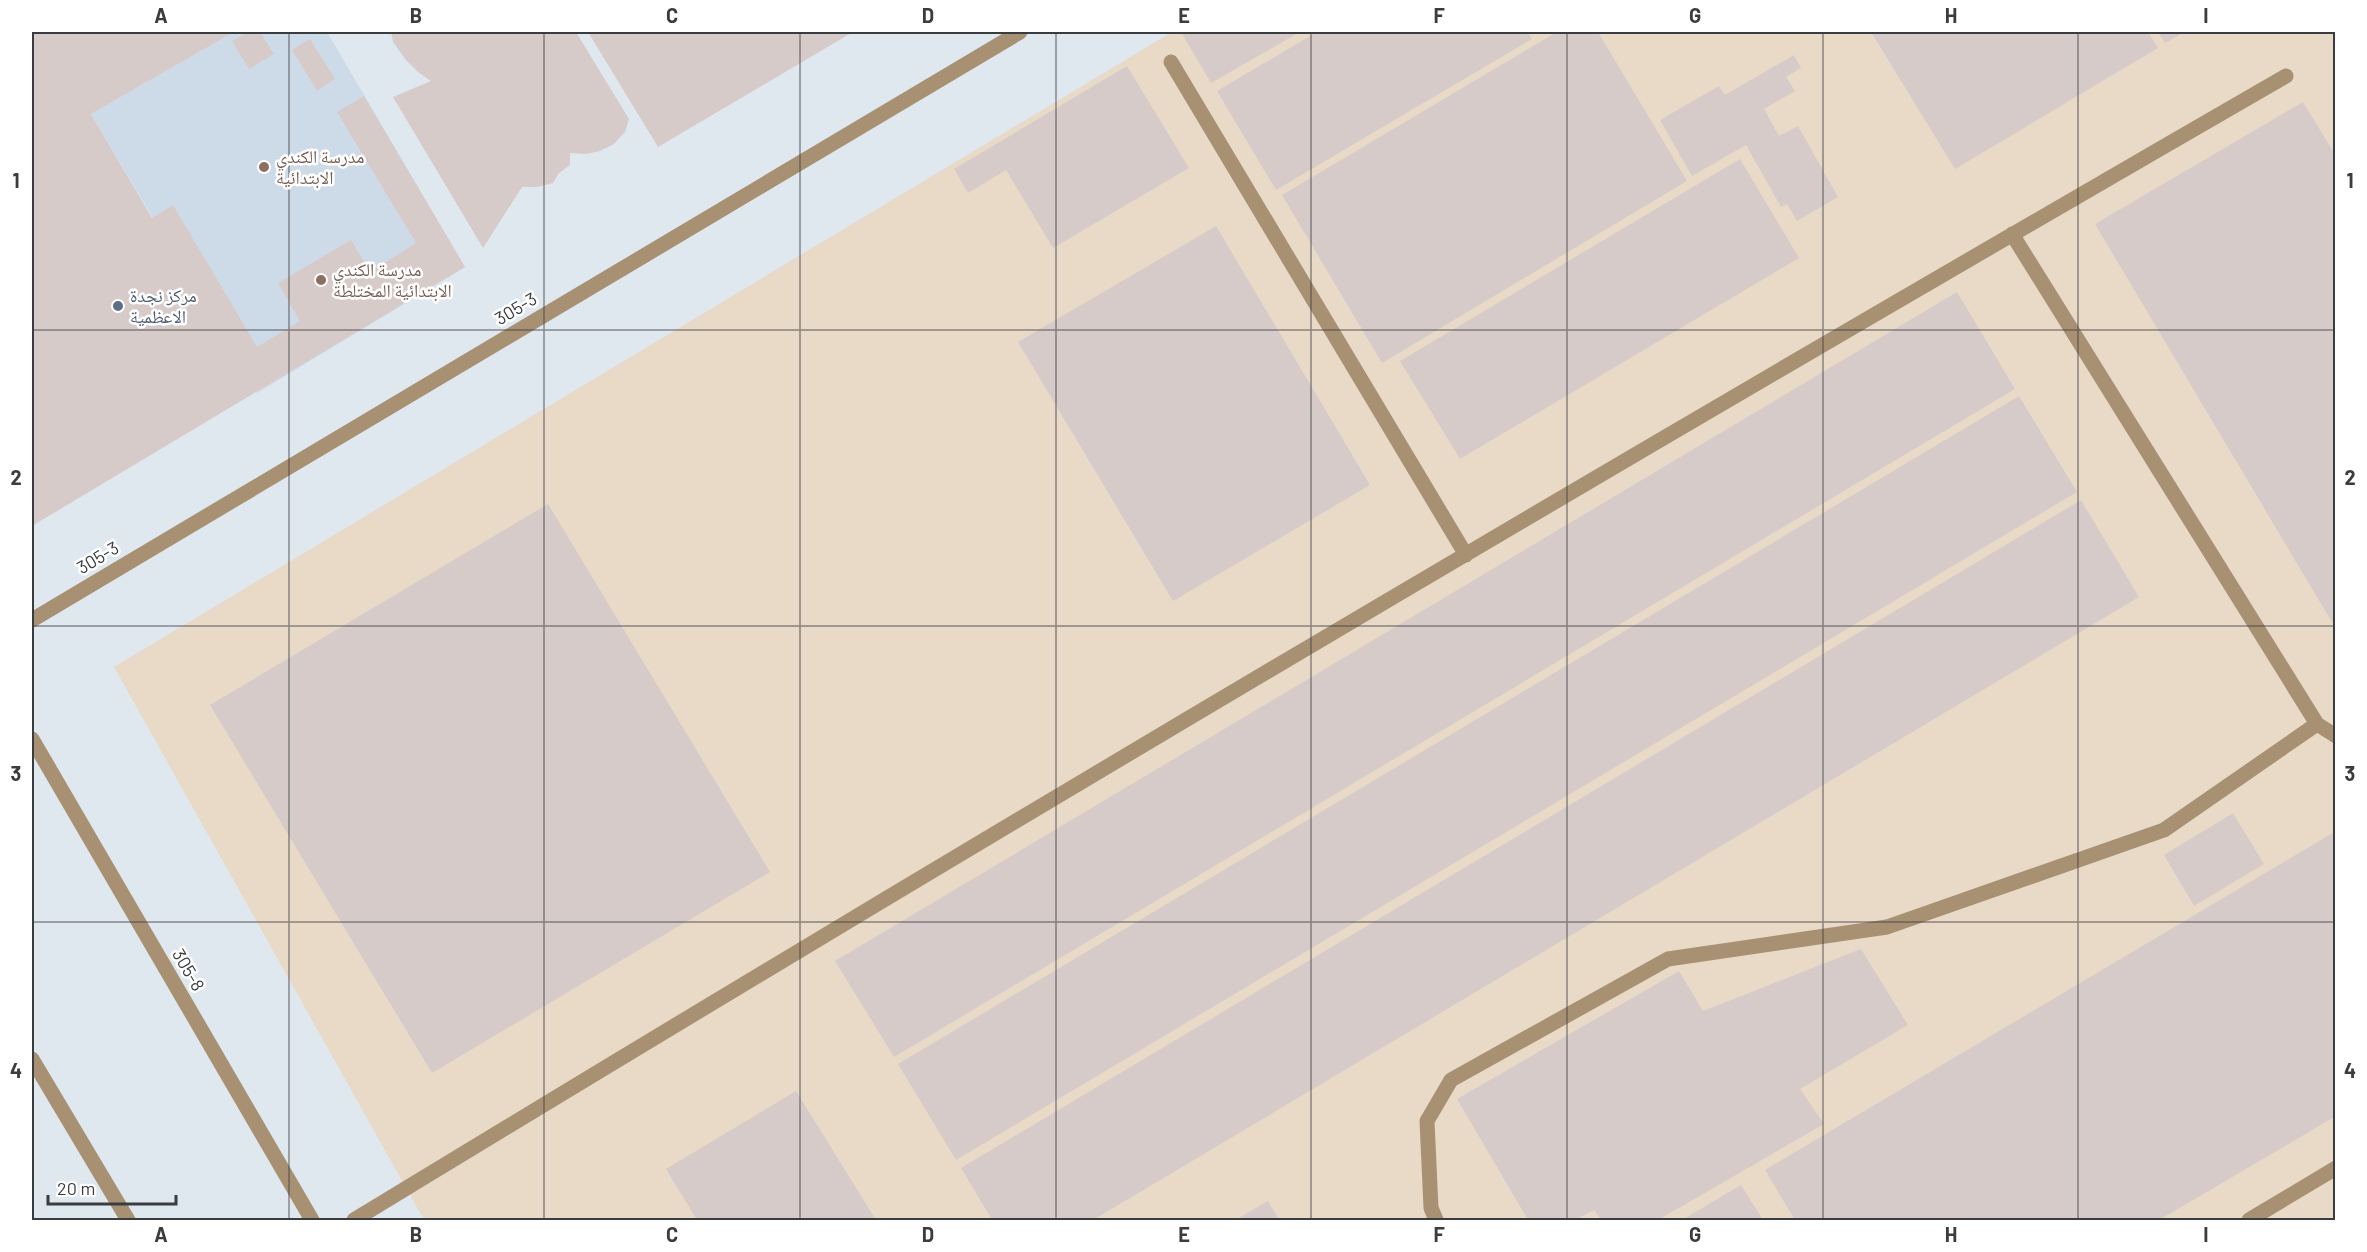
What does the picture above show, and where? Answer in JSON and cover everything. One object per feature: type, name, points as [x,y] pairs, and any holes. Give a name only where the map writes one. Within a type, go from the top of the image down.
[{"type":"street","name":"305-3","points":[[32,620],[1020,32]]},
{"type":"street","points":[[1171,62],[1466,555]]},
{"type":"street","points":[[354,1221],[796,951],[2012,234],[2286,76]]},
{"type":"street","points":[[2012,234],[2317,724],[2336,736]]},
{"type":"street","points":[[1436,1221],[1431,1208],[1426,1121],[1451,1080],[1668,959],[1887,927],[2164,830],[2317,724]]},
{"type":"street","name":"305-8","points":[[32,739],[312,1221]]},
{"type":"street","points":[[32,1059],[128,1221]]},
{"type":"street","points":[[2249,1221],[2336,1168]]},
{"type":"shaded area","name":"مدرسة الكندي الابتدائية","points":[[234,32],[327,32],[465,267],[257,393],[91,114]]},
{"type":"shaded area","points":[[1172,32],[2335,32],[2335,1220],[424,1220],[114,667]]},
{"type":"building","name":"مركز نجدة الاعظمية","points":[[32,32],[234,32],[91,114],[152,218],[173,205],[257,347],[300,321],[278,283],[351,240],[370,272],[416,243],[337,112],[364,96],[465,267],[32,526]]},
{"type":"building","points":[[248,32],[260,32],[274,54],[249,69],[232,41]]},
{"type":"building","points":[[391,32],[576,32],[629,119],[625,132],[614,144],[600,151],[586,154],[570,153],[570,165],[559,173],[553,183],[537,187],[522,187],[483,248],[393,97],[431,81],[406,60],[393,42]]},
{"type":"building","points":[[588,32],[853,32],[658,147]]},
{"type":"building","points":[[1181,32],[1300,32],[1211,83]]},
{"type":"building","points":[[1317,32],[1527,32],[1532,39],[1276,190],[1217,91]]},
{"type":"building","points":[[1557,32],[1598,32],[1687,181],[1382,363],[1282,195]]},
{"type":"building","points":[[1871,32],[2148,32],[2158,48],[1955,169]]},
{"type":"building","points":[[2158,32],[2185,32],[2165,43]]},
{"type":"building","points":[[310,39],[335,79],[317,91],[292,50]]},
{"type":"building","points":[[1794,55],[1801,68],[1786,77],[1795,91],[1764,109],[1779,136],[1798,126],[1838,197],[1797,221],[1787,204],[1781,207],[1746,145],[1692,176],[1660,120],[1719,86],[1725,95]]},
{"type":"building","points":[[1127,66],[1189,168],[1053,248],[1006,170],[968,193],[954,169]]},
{"type":"building","points":[[2303,102],[2336,156],[2336,629],[2095,224]]},
{"type":"building","points":[[1740,159],[1799,258],[1460,459],[1400,361]]},
{"type":"building","points":[[1216,226],[1370,485],[1173,601],[1018,342]]},
{"type":"building","points":[[1957,292],[2015,389],[894,1057],[835,961]]},
{"type":"building","points":[[2019,396],[2077,492],[956,1160],[898,1064]]},
{"type":"building","points":[[2081,500],[2139,597],[1093,1220],[992,1220],[961,1168]]},
{"type":"building","points":[[548,504],[770,872],[432,1073],[210,705]]},
{"type":"building","points":[[2233,813],[2264,864],[2194,906],[2164,855]]},
{"type":"building","points":[[2336,831],[2336,1116],[2159,1220],[1795,1220],[1765,1170]]},
{"type":"building","points":[[1861,949],[1908,1025],[1800,1089],[1824,1124],[1658,1220],[1601,1220],[1594,1210],[1575,1220],[1528,1220],[1457,1099],[1679,971],[1703,1011]]},
{"type":"building","points":[[796,1091],[876,1220],[697,1220],[666,1169]]},
{"type":"building","points":[[1741,1185],[1763,1220],[1682,1220]]},
{"type":"building","points":[[1268,1201],[1279,1220],[1235,1220]]},
{"type":"place","name":"مدرسة الكندي الابتدائية","points":[[264,167]]},
{"type":"place","name":"مدرسة الكندي الابتدائية المختلطة","points":[[321,280]]},
{"type":"place","name":"مركز نجدة الاعظمية","points":[[118,306]]}]
